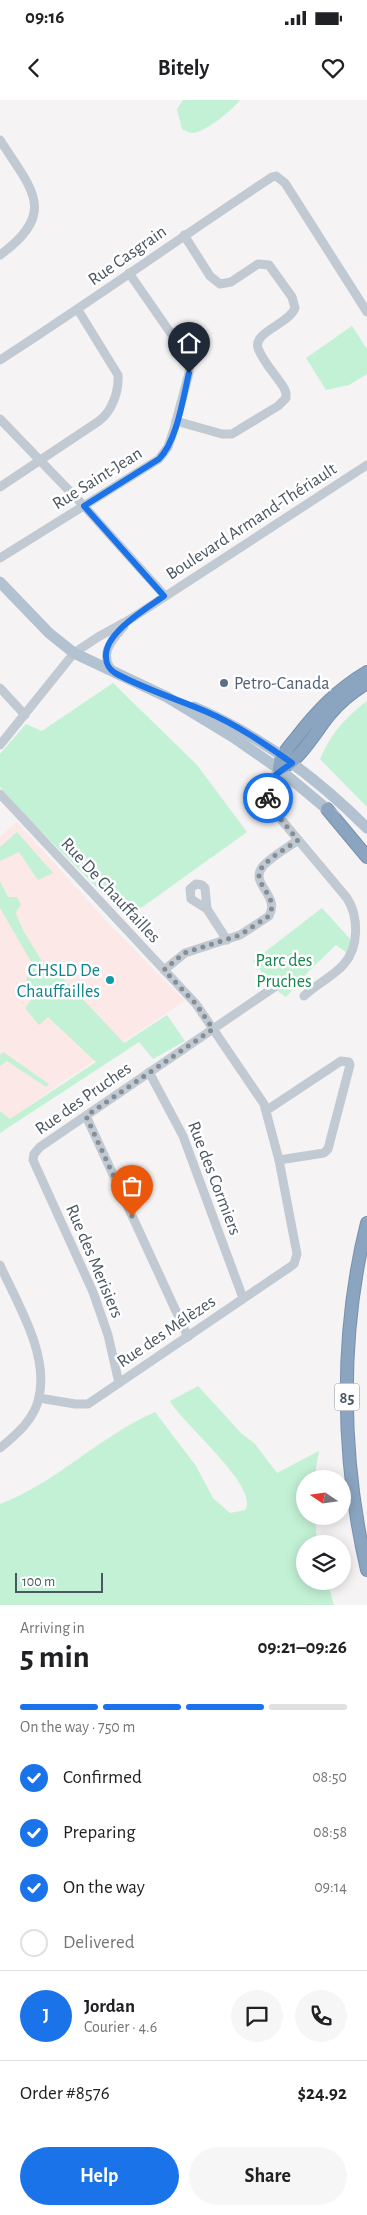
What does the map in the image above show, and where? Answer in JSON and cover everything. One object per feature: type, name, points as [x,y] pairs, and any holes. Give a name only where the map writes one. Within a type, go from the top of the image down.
[{"type":"highway","points":[[280,769],[328,700],[367,672]]},
{"type":"highway","points":[[287,759],[333,710],[349,695],[367,683]]},
{"type":"highway","points":[[328,809],[367,857]]},
{"type":"highway","points":[[366,1228],[367,1218]]},
{"type":"highway","name":"85","points":[[366,1228],[352,1314],[347,1401],[352,1480],[367,1570]]},
{"type":"main road","points":[[0,582],[49,633],[74,654],[167,697],[212,714],[287,759],[335,797],[367,828]]},
{"type":"main road","points":[[167,697],[233,737],[280,769],[328,809],[367,848]]},
{"type":"street","points":[[0,140],[31,189],[35,201],[32,221],[27,231],[17,242],[0,255]]},
{"type":"street","name":"Rue Casgrain","points":[[0,360],[78,310],[129,272],[272,177],[281,178],[285,183],[367,312]]},
{"type":"street","points":[[176,421],[222,434],[232,434],[283,402],[286,393],[284,388],[262,355],[258,344],[260,337],[289,318],[296,308],[292,297],[269,265],[258,264],[227,284],[215,281],[184,235]]},
{"type":"street","name":"Rue Saint-Jean","points":[[0,558],[159,459],[168,447],[189,373],[190,361],[129,272]]},
{"type":"street","points":[[0,488],[106,416],[114,400],[118,375],[78,310]]},
{"type":"street","points":[[0,418],[84,506],[164,596]]},
{"type":"street","name":"Boulevard Armand-Thériault","points":[[0,745],[74,654],[367,465]]},
{"type":"street","points":[[114,672],[108,666],[106,651],[111,640],[129,620]]},
{"type":"street","points":[[0,688],[25,715]]},
{"type":"street","points":[[280,769],[268,787],[268,797],[274,811],[347,898],[355,921],[355,939],[344,964],[304,996]]},
{"type":"street","name":"Rue De Chauffailles","points":[[0,794],[196,1004],[267,1110],[279,1160],[297,1254]]},
{"type":"street","points":[[164,970],[179,957],[194,948],[227,940],[254,927],[269,916],[272,904],[269,894],[260,882],[260,870],[267,862],[298,840]]},
{"type":"street","points":[[208,909],[227,940]]},
{"type":"street","name":"Rue des Pruches","points":[[34,1154],[40,1147],[276,986]]},
{"type":"street","points":[[267,1110],[341,1061],[349,1062],[350,1065],[328,1149],[324,1152],[279,1160]]},
{"type":"street","name":"Rue des Cormiers","points":[[149,1072],[183,1136],[243,1298]]},
{"type":"street","points":[[86,1116],[188,1337]]},
{"type":"street","name":"Rue des Merisiers","points":[[34,1154],[33,1160],[101,1314],[119,1383]]},
{"type":"street","name":"Rue des Mélèzes","points":[[39,1398],[82,1405],[88,1404],[294,1264],[297,1254]]},
{"type":"street","points":[[0,1265],[39,1358],[39,1398],[32,1415],[19,1433],[0,1448]]},
{"type":"shaded area","points":[[17,822],[108,923],[185,1001],[61,1083],[0,1127],[0,837]]},
{"type":"green space","points":[[183,100],[240,100],[218,120],[205,129],[193,133],[182,129],[177,109]]},
{"type":"green space","points":[[352,326],[367,349],[367,374],[349,385],[326,390],[306,358]]},
{"type":"green space","points":[[113,683],[197,765],[247,832],[127,918],[22,812],[0,787],[0,754],[26,724],[42,731]]},
{"type":"green space","points":[[367,701],[367,807],[320,759],[339,727]]},
{"type":"green space","points":[[17,832],[53,873],[38,880],[19,852],[0,861],[0,847]]},
{"type":"green space","points":[[0,881],[8,897],[17,897],[21,905],[16,914],[24,932],[43,963],[57,972],[124,1043],[167,1015],[185,1041],[153,1059],[139,1042],[0,1133],[0,1111],[10,1119],[96,1062],[48,1017],[39,1025],[25,1008],[34,996],[26,980],[33,965],[0,908]]},
{"type":"green space","name":"Parc des Pruches","points":[[322,908],[352,941],[346,952],[336,945],[286,997],[276,990],[253,961]]},
{"type":"green space","points":[[3,1052],[49,1084],[46,1087],[7,1061],[0,1066],[0,1055]]},
{"type":"green space","points":[[198,1386],[241,1433],[255,1444],[277,1473],[319,1451],[316,1470],[296,1470],[296,1525],[316,1525],[316,1535],[296,1535],[296,1590],[330,1590],[334,1605],[0,1605],[0,1504],[40,1484],[115,1434],[155,1412],[196,1466],[213,1498],[230,1513],[245,1510],[247,1500],[242,1487],[231,1471],[170,1401]]},
{"type":"way so far","points":[[132,1216],[86,1116],[213,1029],[196,1004],[164,970],[184,953],[194,948],[240,935],[263,921],[272,912],[271,899],[260,882],[260,870],[267,862],[298,840],[274,811],[268,798]]},
{"type":"place","name":"Petro-Canada","points":[[224,683]]},
{"type":"place","name":"CHSLD De Chauffailles","points":[[110,980]]},
{"type":"route","points":[[189,373],[165,453],[159,459],[84,506],[164,596],[129,620],[111,640],[106,651],[106,659],[108,666],[114,672],[167,697],[212,714],[238,728],[292,763],[280,769],[275,776],[268,787],[268,798]]}]
